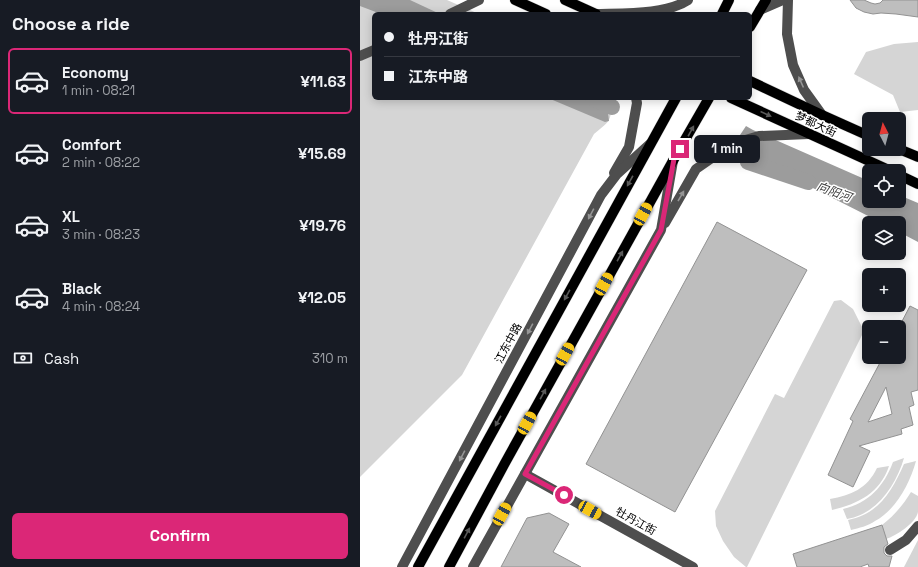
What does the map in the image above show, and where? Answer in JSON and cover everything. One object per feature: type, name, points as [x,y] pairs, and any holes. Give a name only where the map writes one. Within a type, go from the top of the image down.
[{"type":"main road","points":[[516,0],[542,12]]},
{"type":"main road","points":[[565,0],[592,12]]},
{"type":"main road","points":[[723,12],[729,0]]},
{"type":"main road","points":[[752,24],[766,0]]},
{"type":"main road","name":"梦都大街","points":[[752,82],[862,133]]},
{"type":"main road","name":"江东中路","points":[[418,567],[675,100]]},
{"type":"main road","points":[[449,567],[505,463],[708,100]]},
{"type":"main road","name":"梦都大街","points":[[735,100],[876,164]]},
{"type":"main road","points":[[906,152],[918,157]]},
{"type":"main road","points":[[906,178],[918,184]]},
{"type":"street","points":[[455,12],[479,0]]},
{"type":"street","points":[[655,12],[682,4],[688,0]]},
{"type":"street","points":[[760,10],[783,0]]},
{"type":"street","points":[[788,0],[787,34],[793,65],[804,90],[822,115]]},
{"type":"street","points":[[360,56],[372,51]]},
{"type":"street","points":[[601,195],[629,147],[636,100]]},
{"type":"street","points":[[473,567],[696,169],[732,144],[759,136],[810,134]]},
{"type":"street","name":"江东中路","points":[[402,567],[601,195],[617,174],[651,142]]},
{"type":"street","points":[[661,230],[674,159]]},
{"type":"street","name":"牡丹江街","points":[[525,474],[693,567]]},
{"type":"street","points":[[890,550],[906,540],[918,526]]},
{"type":"shaded area","points":[[360,0],[447,0],[474,12],[372,12],[372,100],[609,100],[611,111],[607,122],[594,134],[462,375],[360,477]]},
{"type":"shaded area","points":[[918,42],[918,110],[900,112],[893,95],[854,74],[866,52],[894,44]]},
{"type":"shaded area","points":[[841,300],[853,309],[862,327],[862,335],[746,567],[734,557],[723,541],[716,526],[715,511],[775,394],[784,398],[834,301]]},
{"type":"shaded area","points":[[904,458],[896,478],[884,497],[867,511],[858,516],[847,519],[843,509],[868,498],[885,479],[893,462]]},
{"type":"shaded area","points":[[916,461],[906,487],[896,503],[883,516],[863,527],[851,530],[848,520],[868,513],[876,507],[895,483],[904,464]]},
{"type":"shaded area","points":[[889,466],[880,483],[867,496],[859,501],[832,510],[830,499],[858,490],[868,481],[877,468]]},
{"type":"shaded area","points":[[911,492],[918,496],[918,512],[914,520],[910,525],[886,539],[882,525],[898,510]]},
{"type":"shaded area","points":[[918,540],[918,567],[904,567]]},
{"type":"water","points":[[360,0],[410,0],[436,12],[376,12],[360,6]]},
{"type":"water","points":[[553,100],[606,100],[609,121],[605,122]]},
{"type":"water","points":[[746,126],[862,178],[862,208],[906,208],[906,198],[918,203],[918,242],[906,236],[906,216],[868,216],[732,147]]},
{"type":"building","points":[[850,0],[864,0],[875,4],[880,3],[883,0],[918,0],[918,17],[864,12],[856,8]]},
{"type":"building","points":[[717,222],[807,270],[675,512],[586,464]]},
{"type":"building","points":[[910,306],[918,310],[918,390],[911,392],[914,405],[909,407],[913,425],[901,429],[902,434],[859,446],[870,451],[853,487],[828,475],[853,421],[850,419],[879,364],[906,364],[906,320],[903,320]],"holes":[[[886,387],[892,414],[868,422]]]},
{"type":"building","points":[[549,513],[569,524],[553,552],[581,567],[501,567],[527,518]]},
{"type":"building","points":[[882,525],[888,544],[884,547],[884,553],[887,556],[892,556],[889,567],[869,567],[868,564],[860,567],[797,567],[793,554]]},
{"type":"waterway","name":"向阳河","points":[[597,100],[612,107]]},
{"type":"waterway","name":"向阳河","points":[[748,162],[808,182]]},
{"type":"route","points":[[564,495],[525,474],[661,230],[674,159],[680,149]]}]
